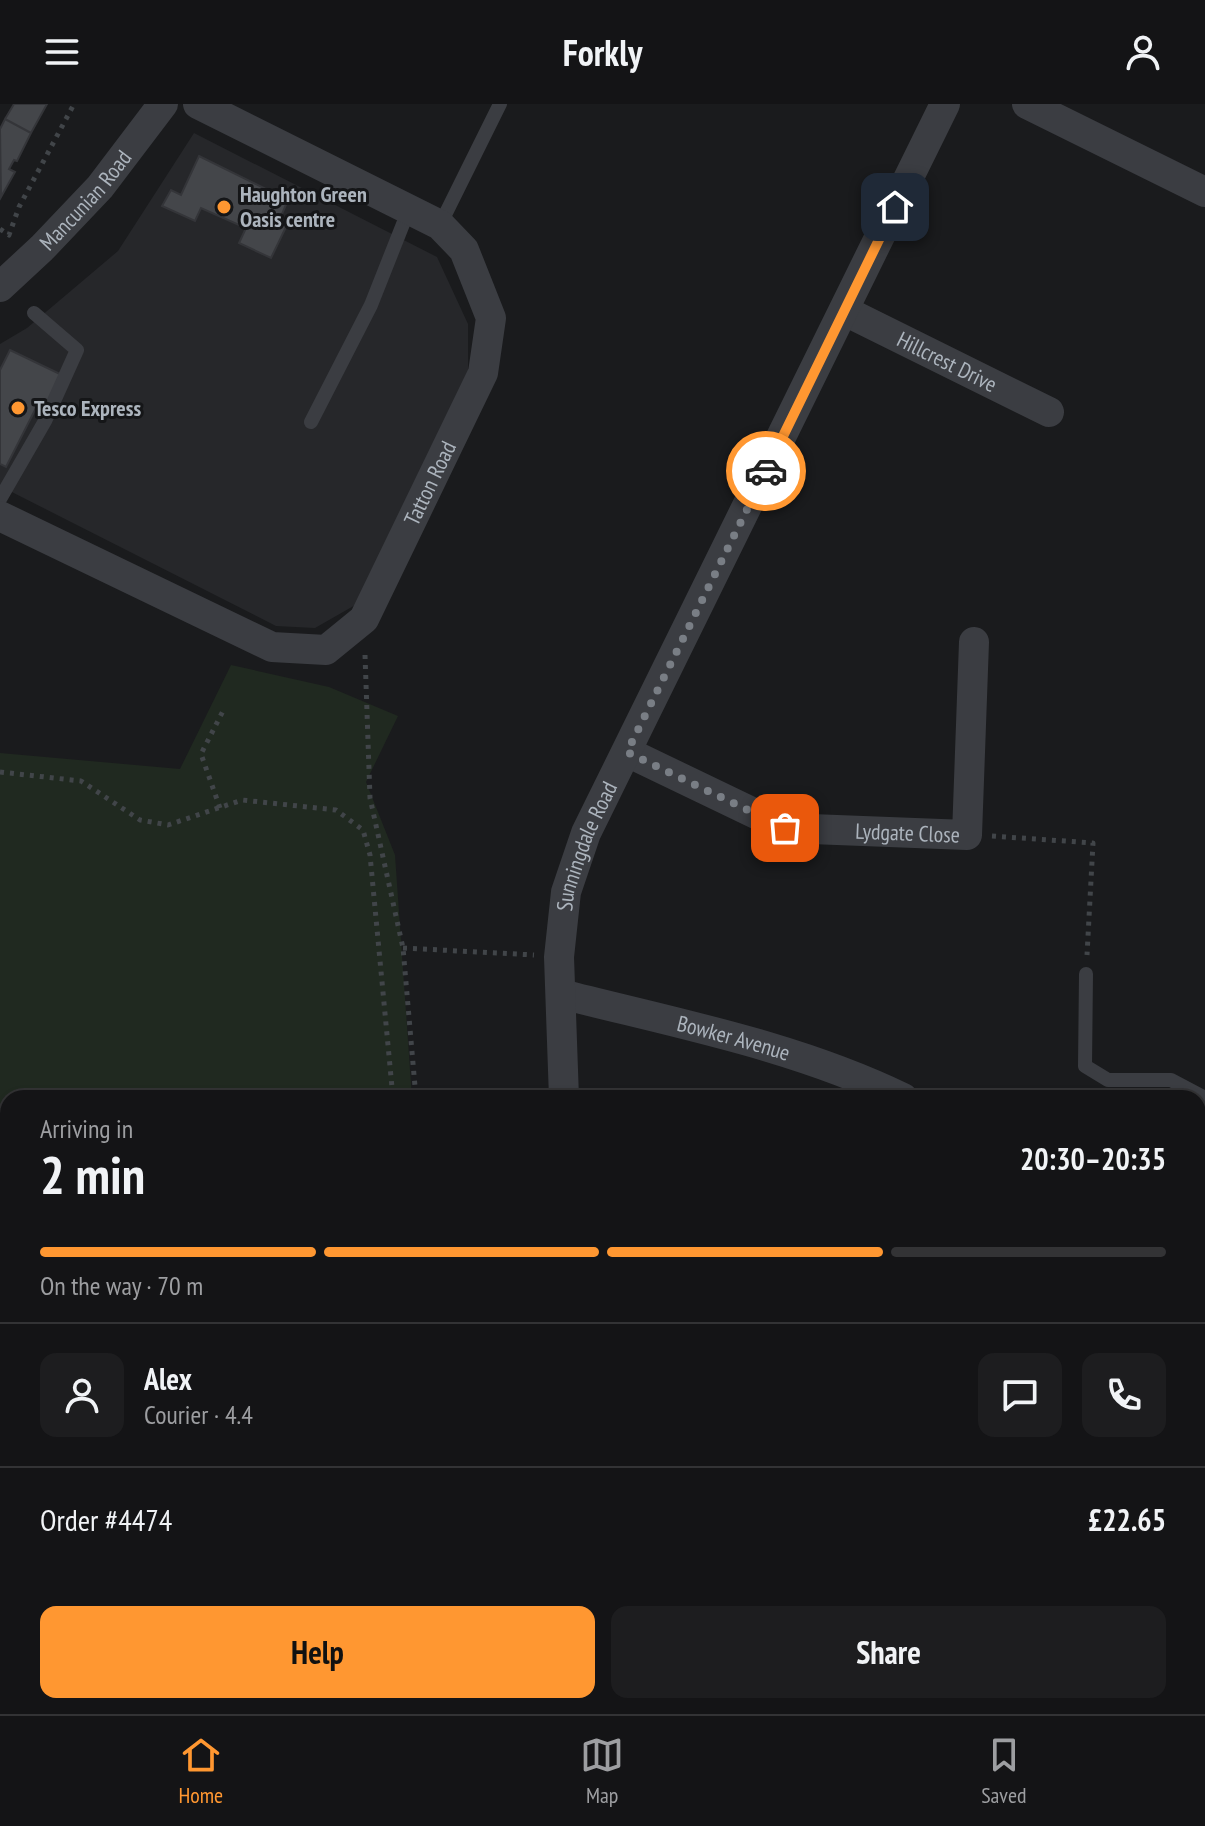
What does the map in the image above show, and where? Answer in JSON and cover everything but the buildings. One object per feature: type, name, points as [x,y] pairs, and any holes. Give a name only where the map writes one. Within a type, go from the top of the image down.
[{"type":"street","name":"Mancunian Road","points":[[0,287],[100,187],[163,104]]},
{"type":"street","name":"Tatton Road","points":[[0,516],[272,647],[326,650],[364,619],[483,373],[491,318],[464,250],[440,225],[198,104]]},
{"type":"street","name":"Sunningdale Road","points":[[564,1090],[559,957],[566,892],[586,833],[945,104]]},
{"type":"street","points":[[1027,104],[1205,192]]},
{"type":"street","name":"Hillcrest Drive","points":[[845,311],[1049,412]]},
{"type":"street","name":"Lydgate Close","points":[[627,752],[785,828],[967,835],[974,642]]},
{"type":"street","name":"Bowker Avenue","points":[[561,994],[761,1045],[874,1090]]},
{"type":"lane","points":[[440,225],[500,104]]},
{"type":"lane","points":[[311,422],[371,305],[409,209]]},
{"type":"lane","points":[[0,499],[45,421],[77,350],[34,313]]},
{"type":"lane","points":[[1086,974],[1085,1066],[1108,1080],[1171,1080],[1190,1090]]},
{"type":"path","points":[[0,229],[9,235],[19,207],[74,104]]},
{"type":"path","points":[[364,619],[370,798],[403,948],[415,1090]]},
{"type":"path","points":[[220,808],[201,754],[224,709]]},
{"type":"path","points":[[0,772],[81,781],[140,820],[168,825],[242,800],[336,810],[363,830],[370,855],[392,1090]]},
{"type":"path","points":[[967,835],[1093,843],[1086,974]]},
{"type":"path","points":[[403,948],[559,957]]},
{"type":"shaded area","points":[[194,133],[437,257],[468,324],[468,379],[357,604],[315,628],[276,626],[0,486],[0,344],[27,328],[118,251]]},
{"type":"shaded area","points":[[231,665],[329,687],[398,716],[366,782],[395,855],[411,1090],[0,1090],[0,753],[180,769]]},
{"type":"way so far","points":[[766,471],[627,752],[785,828]]},
{"type":"place","name":"Haughton Green Oasis centre","points":[[224,207]]},
{"type":"place","name":"Tesco Express","points":[[18,408]]},
{"type":"route","points":[[766,471],[895,207]]}]
